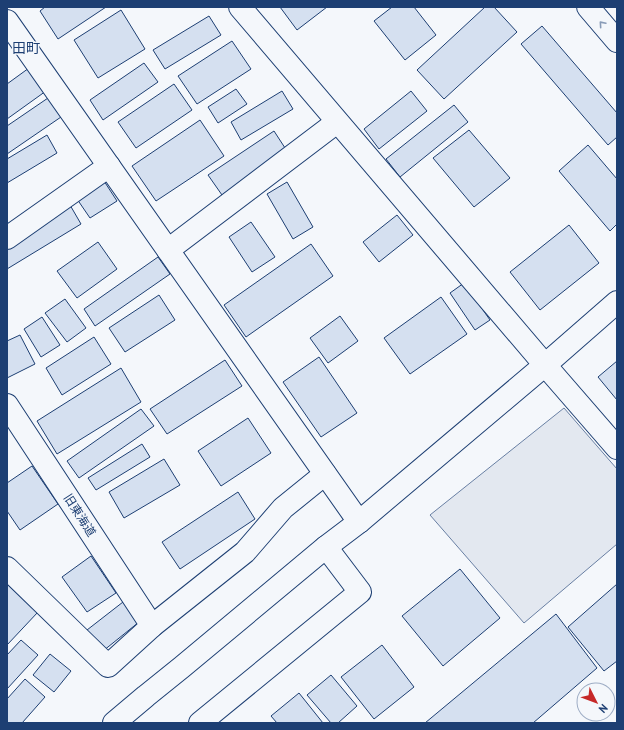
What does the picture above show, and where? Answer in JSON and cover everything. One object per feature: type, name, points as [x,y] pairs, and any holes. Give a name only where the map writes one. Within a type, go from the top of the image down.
[{"type":"main road","points":[[240,7],[617,448]]},
{"type":"main road","points":[[588,7],[617,41]]},
{"type":"main road","points":[[7,21],[359,522]]},
{"type":"main road","points":[[168,250],[337,122]]},
{"type":"main road","points":[[7,238],[109,166]]},
{"type":"main road","points":[[114,723],[326,547],[359,522],[545,365],[617,302]]},
{"type":"main road","name":"旧東海道","points":[[7,405],[152,626]]},
{"type":"main road","points":[[7,568],[108,666],[152,626],[245,552],[283,508],[325,474]]},
{"type":"main road","points":[[200,723],[360,592],[326,547]]},
{"type":"shaded area","points":[[564,408],[617,469],[617,544],[524,623],[430,515]]},
{"type":"building","points":[[45,7],[106,7],[58,39],[40,11]]},
{"type":"building","points":[[280,7],[327,7],[297,30]]},
{"type":"building","points":[[392,7],[414,7],[436,35],[405,60],[374,21]]},
{"type":"building","points":[[485,7],[494,7],[517,32],[444,99],[417,70]]},
{"type":"building","points":[[121,10],[145,49],[98,78],[74,40]]},
{"type":"building","points":[[209,16],[221,35],[165,69],[153,50]]},
{"type":"building","points":[[542,26],[617,113],[617,137],[608,145],[521,44]]},
{"type":"building","points":[[232,41],[251,69],[197,104],[178,76]]},
{"type":"building","points":[[144,63],[158,82],[103,120],[90,100]]},
{"type":"building","points":[[29,68],[46,91],[7,119],[7,84]]},
{"type":"building","points":[[174,84],[192,110],[136,148],[118,122]]},
{"type":"building","points":[[236,89],[247,104],[218,123],[208,107]]},
{"type":"building","points":[[282,91],[293,109],[241,140],[231,122]]},
{"type":"building","points":[[411,91],[427,111],[379,149],[364,129]]},
{"type":"building","points":[[48,98],[61,117],[7,154],[7,126]]},
{"type":"building","points":[[454,105],[468,122],[400,177],[386,159]]},
{"type":"building","points":[[200,120],[224,156],[156,201],[132,166]]},
{"type":"building","points":[[469,130],[510,178],[474,207],[433,158]]},
{"type":"building","points":[[274,131],[287,151],[222,195],[208,175]]},
{"type":"building","points":[[47,135],[57,153],[7,183],[7,159]]},
{"type":"building","points":[[588,145],[617,179],[617,224],[610,231],[559,171]]},
{"type":"building","points":[[104,181],[117,201],[90,218],[77,199]]},
{"type":"building","points":[[287,182],[313,227],[293,239],[267,194]]},
{"type":"building","points":[[70,205],[81,224],[7,269],[7,244]]},
{"type":"building","points":[[397,215],[413,235],[379,262],[363,242]]},
{"type":"building","points":[[251,222],[275,257],[252,272],[229,237]]},
{"type":"building","points":[[569,225],[599,263],[540,310],[510,272]]},
{"type":"building","points":[[98,242],[117,269],[77,298],[57,271]]},
{"type":"building","points":[[311,244],[333,276],[246,337],[224,305]]},
{"type":"building","points":[[158,257],[170,274],[95,326],[84,309]]},
{"type":"building","points":[[464,283],[490,320],[475,330],[450,293]]},
{"type":"building","points":[[159,295],[175,320],[125,352],[109,328]]},
{"type":"building","points":[[441,297],[467,334],[410,374],[384,338]]},
{"type":"building","points":[[65,299],[86,328],[67,342],[45,313]]},
{"type":"building","points":[[340,316],[358,341],[328,363],[310,338]]},
{"type":"building","points":[[42,317],[60,345],[41,357],[24,329]]},
{"type":"building","points":[[20,335],[35,364],[7,378],[7,341]]},
{"type":"building","points":[[94,337],[111,364],[62,395],[46,368]]},
{"type":"building","points":[[319,357],[357,413],[321,437],[283,382]]},
{"type":"building","points":[[225,360],[242,386],[167,434],[150,409]]},
{"type":"building","points":[[617,361],[617,400],[598,377]]},
{"type":"building","points":[[121,368],[141,402],[57,454],[37,421]]},
{"type":"building","points":[[141,409],[154,426],[79,478],[67,461]]},
{"type":"building","points":[[248,418],[271,453],[221,486],[198,451]]},
{"type":"building","points":[[142,444],[150,457],[96,490],[88,478]]},
{"type":"building","points":[[164,459],[180,485],[124,518],[109,492]]},
{"type":"building","points":[[32,466],[58,504],[20,530],[7,511],[7,483]]},
{"type":"building","points":[[238,492],[255,519],[180,569],[162,542]]},
{"type":"building","points":[[91,556],[116,593],[87,612],[62,577]]},
{"type":"building","points":[[460,569],[500,618],[443,666],[402,616]]},
{"type":"building","points":[[7,584],[38,612],[7,645]]},
{"type":"building","points":[[617,584],[617,661],[604,671],[568,627]]},
{"type":"building","points":[[123,602],[139,622],[103,651],[87,630]]},
{"type":"building","points":[[556,614],[597,668],[581,682],[576,682],[576,686],[533,723],[425,723]]},
{"type":"building","points":[[21,640],[38,655],[7,689],[7,655]]},
{"type":"building","points":[[382,645],[414,687],[374,719],[341,677]]},
{"type":"building","points":[[50,654],[71,671],[54,692],[33,675]]},
{"type":"building","points":[[331,675],[357,706],[338,723],[331,723],[307,695]]},
{"type":"building","points":[[25,679],[45,697],[22,723],[7,723],[7,699]]},
{"type":"building","points":[[299,693],[323,723],[277,723],[271,716]]},
{"type":"district","name":"田町","points":[[26,48]]}]
